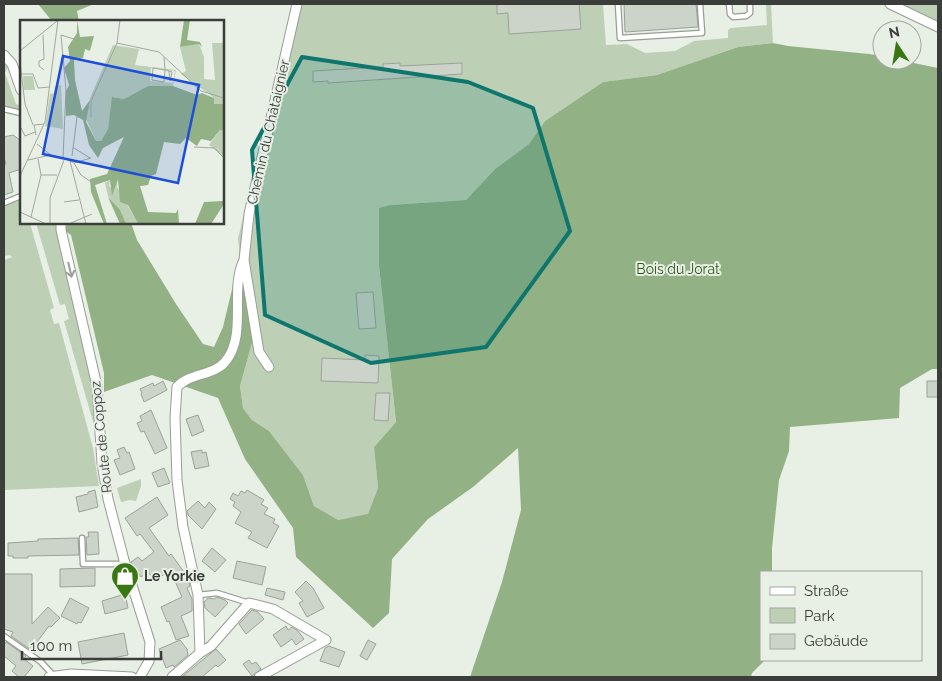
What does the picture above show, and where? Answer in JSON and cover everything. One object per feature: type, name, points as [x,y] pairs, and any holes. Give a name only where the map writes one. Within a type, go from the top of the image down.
[{"type":"street","name":"Chemin du Châtaignier","points":[[269,367],[259,352],[244,260],[249,214],[297,4]]},
{"type":"street","points":[[890,4],[938,27]]},
{"type":"street","points":[[4,55],[12,64],[20,87]]},
{"type":"street","name":"Route de Coppoz","points":[[62,224],[61,230],[97,386],[102,463],[108,498],[125,564],[151,646],[149,661],[140,677]]},
{"type":"street","name":"Chemin du Châtaignier","points":[[198,595],[180,504],[175,445],[176,387],[184,381],[220,367],[233,348],[237,323],[239,270],[244,260]]},
{"type":"street","points":[[198,595],[200,652]]},
{"type":"street","points":[[172,677],[200,652],[211,646],[249,603],[273,609],[326,640],[259,677]]},
{"type":"street","points":[[51,676],[71,674],[132,677]]},
{"type":"lane","points":[[618,4],[620,38],[702,32],[700,4]]},
{"type":"lane","points":[[729,4],[730,14],[733,17],[746,16],[750,13],[750,4]]},
{"type":"lane","points":[[4,109],[20,113]]},
{"type":"lane","points":[[4,203],[20,196]]},
{"type":"lane","points":[[82,538],[83,564],[125,564]]},
{"type":"lane","points":[[198,595],[217,593],[249,603]]},
{"type":"lane","points":[[4,636],[41,662],[51,676]]},
{"type":"highlighted area","points":[[302,57],[468,82],[533,108],[570,231],[486,347],[371,363],[265,315],[252,150]]},
{"type":"green space","points":[[38,4],[94,4],[77,11],[79,20],[51,20]]},
{"type":"green space","points":[[293,4],[603,4],[606,45],[627,44],[645,53],[675,51],[694,41],[728,38],[728,30],[731,28],[767,25],[766,4],[771,4],[773,43],[738,47],[657,75],[603,82],[545,121],[529,144],[495,169],[466,200],[390,205],[380,208],[379,267],[396,422],[374,447],[378,488],[368,515],[337,520],[314,506],[303,475],[269,431],[252,420],[243,408],[240,386],[253,339],[238,239]]},
{"type":"green space","points":[[890,4],[938,4],[938,27]]},
{"type":"green space","name":"Bois du Jorat","points":[[773,43],[872,54],[872,70],[922,70],[922,65],[938,68],[938,369],[932,369],[900,388],[899,418],[790,427],[789,451],[779,480],[772,548],[772,571],[760,571],[760,661],[764,661],[752,673],[751,677],[470,677],[502,582],[521,510],[518,448],[473,487],[428,519],[392,559],[389,613],[373,628],[296,557],[293,528],[245,459],[218,398],[152,375],[104,392],[104,373],[71,235],[64,230],[67,224],[131,224],[137,240],[176,304],[203,344],[214,347],[223,327],[240,256],[253,339],[240,386],[243,408],[252,420],[269,431],[303,475],[314,506],[338,520],[368,514],[378,488],[374,447],[396,422],[379,266],[379,208],[390,205],[466,200],[495,169],[529,144],[545,121],[603,82],[657,75],[738,47]]},
{"type":"green space","points":[[4,64],[8,67],[5,73],[16,104],[19,105],[20,103],[20,110],[4,106]]},
{"type":"green space","points":[[20,200],[20,224],[30,224],[54,308],[50,310],[54,324],[59,323],[93,448],[99,486],[4,490],[4,260],[12,257],[10,255],[4,256],[4,206]]},
{"type":"green space","points":[[36,224],[55,224],[94,390],[94,417],[96,417],[94,425],[64,321],[69,319],[65,304],[60,305]]},
{"type":"green space","points":[[141,479],[141,486],[136,501],[121,502],[117,488]]},
{"type":"building","points":[[497,4],[579,4],[581,29],[509,34],[508,13],[497,14]]},
{"type":"building","points":[[624,4],[696,4],[698,27],[625,32]]},
{"type":"building","points":[[400,63],[400,66],[462,63],[462,74],[328,83],[328,81],[313,82],[313,71],[383,67],[383,64]]},
{"type":"building","points":[[13,135],[20,140],[20,169],[9,173],[13,192],[4,195],[4,165],[6,164],[4,137]]},
{"type":"building","points":[[373,292],[376,328],[359,329],[356,293]]},
{"type":"building","points":[[365,355],[379,356],[378,383],[321,381],[322,358],[365,360]]},
{"type":"building","points":[[163,381],[167,390],[144,402],[140,389],[153,383],[154,386]]},
{"type":"building","points":[[927,381],[938,381],[938,397],[927,397]]},
{"type":"building","points":[[376,393],[390,393],[388,421],[374,420]]},
{"type":"building","points":[[151,410],[167,448],[155,454],[144,431],[141,432],[137,423],[142,421],[140,416]]},
{"type":"building","points":[[198,415],[204,431],[192,436],[186,419]]},
{"type":"building","points":[[124,447],[127,453],[129,452],[135,469],[120,475],[114,460],[120,458],[117,450]]},
{"type":"building","points":[[202,450],[202,453],[206,452],[209,466],[195,469],[191,452]]},
{"type":"building","points":[[164,468],[170,483],[158,487],[152,473]]},
{"type":"building","points":[[95,490],[98,507],[79,512],[76,497]]},
{"type":"building","points":[[247,490],[264,500],[261,504],[268,508],[264,514],[275,519],[273,523],[279,526],[267,548],[248,538],[252,532],[235,523],[241,512],[233,506],[235,502],[230,499],[233,493],[238,496],[241,491],[245,493]]},
{"type":"building","points":[[157,497],[168,515],[149,528],[169,556],[171,554],[184,572],[186,571],[190,586],[187,588],[192,599],[192,611],[181,616],[189,636],[176,640],[161,607],[182,597],[170,570],[155,581],[148,572],[141,577],[133,566],[131,562],[138,557],[142,561],[154,552],[140,534],[137,536],[125,518]]},
{"type":"building","points":[[198,501],[205,508],[209,502],[216,509],[202,529],[188,515],[187,511]]},
{"type":"building","points":[[88,532],[98,532],[99,554],[87,555],[86,537],[89,537]]},
{"type":"building","points":[[78,538],[79,555],[28,556],[28,558],[8,556],[8,543],[38,541],[38,539]]},
{"type":"building","points":[[212,548],[226,560],[215,572],[202,561]]},
{"type":"building","points":[[237,561],[266,567],[262,585],[233,578]]},
{"type":"building","points":[[95,568],[95,586],[60,587],[60,569]]},
{"type":"building","points":[[4,574],[32,574],[32,624],[48,607],[60,618],[51,627],[49,626],[31,650],[11,636],[13,632],[4,629]]},
{"type":"building","points":[[306,581],[313,588],[324,608],[307,617],[299,603],[303,601],[295,592]]},
{"type":"building","points":[[267,588],[285,592],[283,600],[265,595]]},
{"type":"building","points":[[125,594],[128,608],[105,614],[102,601]]},
{"type":"building","points":[[217,597],[228,603],[215,617],[205,608],[204,602],[208,598],[214,599]]},
{"type":"building","points":[[70,598],[89,608],[81,623],[78,622],[77,624],[61,616]]},
{"type":"building","points":[[252,610],[258,612],[264,619],[246,634],[239,624]]},
{"type":"building","points":[[286,626],[288,630],[292,627],[298,631],[304,639],[296,645],[292,639],[281,647],[273,635]]},
{"type":"building","points":[[124,633],[128,655],[82,664],[78,642]]},
{"type":"building","points":[[180,640],[187,649],[188,655],[174,667],[173,665],[166,668],[159,649]]},
{"type":"building","points":[[368,640],[376,644],[367,660],[360,656]]},
{"type":"building","points":[[6,642],[26,656],[24,659],[33,666],[24,677],[19,677],[12,671],[16,666],[4,656],[4,645]]},
{"type":"building","points":[[329,646],[345,652],[339,667],[320,661],[325,648]]},
{"type":"building","points":[[216,649],[226,660],[218,667],[216,665],[202,677],[183,676]]},
{"type":"building","points":[[249,660],[252,664],[256,662],[261,669],[252,676],[243,664]]},
{"type":"place","name":"Le Yorkie","points":[[125,600]]}]
